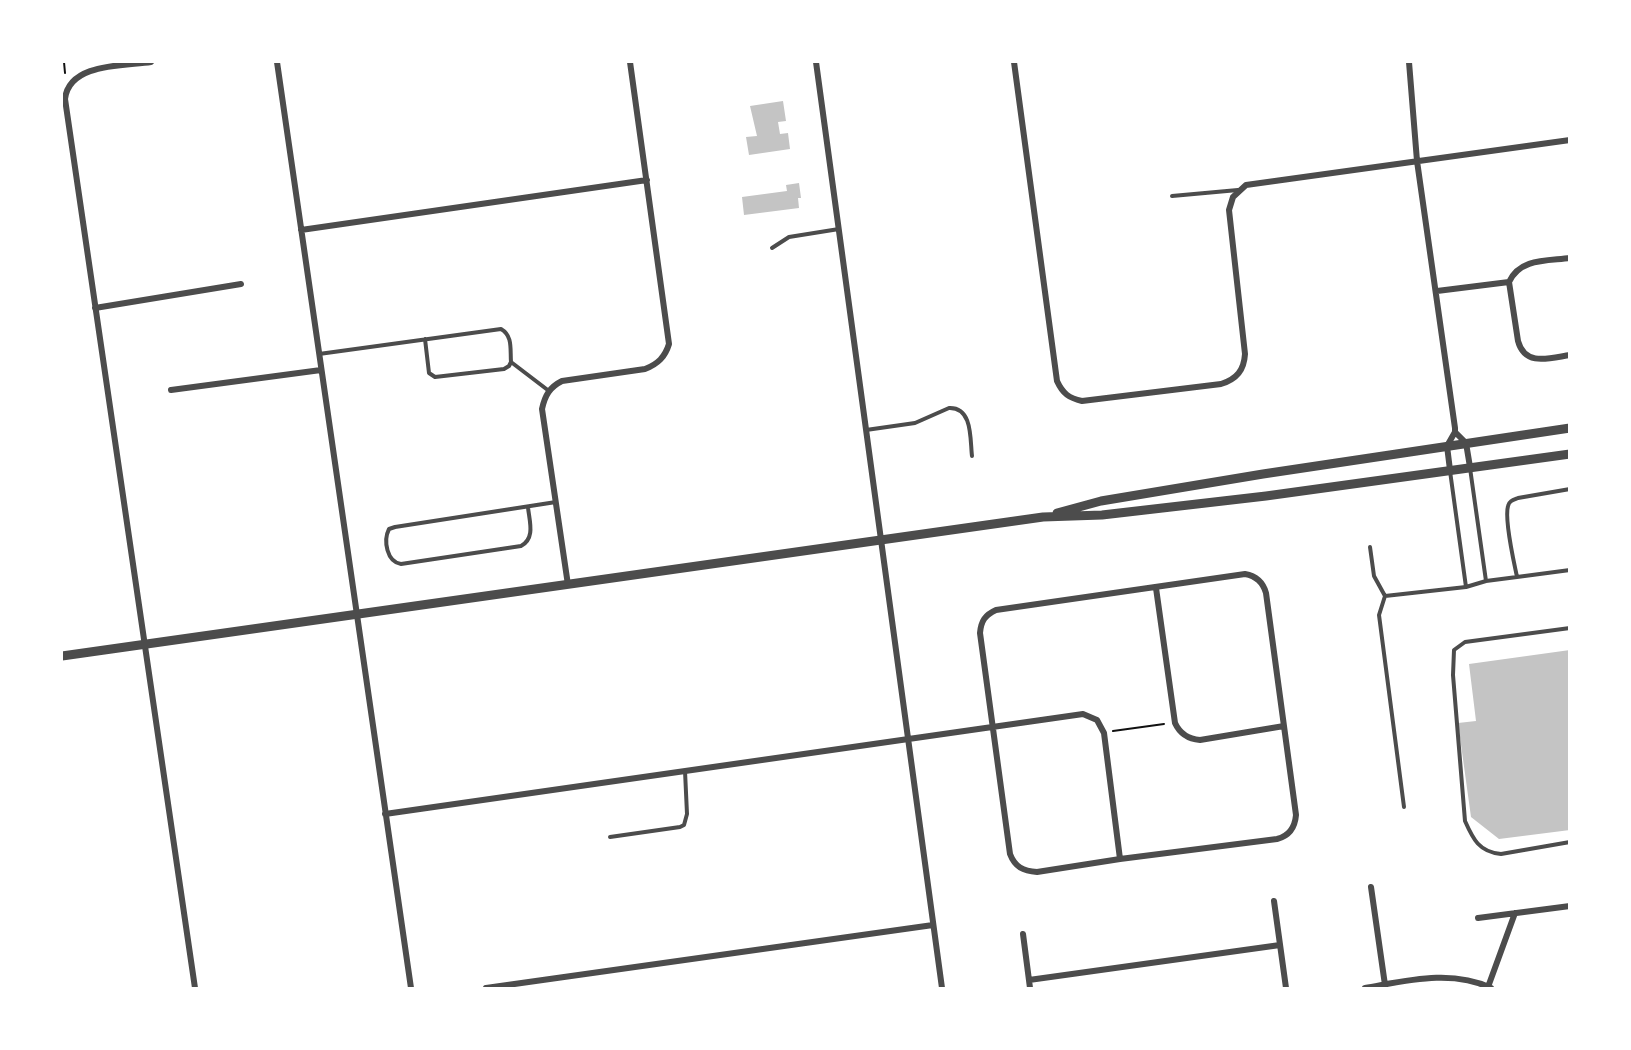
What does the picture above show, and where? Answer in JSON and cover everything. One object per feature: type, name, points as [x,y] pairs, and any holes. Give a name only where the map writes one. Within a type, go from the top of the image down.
[{"type":"street","points":[[151,62],[89,70],[71,81],[66,89],[65,99],[195,988]]},
{"type":"street","points":[[277,62],[411,988]]},
{"type":"street","points":[[568,585],[542,409],[544,399],[549,391],[562,381],[645,369],[660,361],[666,352],[668,334],[630,62]]},
{"type":"street","points":[[816,62],[942,988]]},
{"type":"street","points":[[1014,62],[1057,381],[1061,391],[1068,397],[1082,401],[1221,384],[1230,381],[1240,372],[1245,354],[1229,210],[1233,196],[1238,190],[1251,183],[1569,140]]},
{"type":"street","points":[[1409,62],[1417,160],[1455,432],[1447,446],[1450,470]]},
{"type":"street","points":[[301,230],[647,180]]},
{"type":"street","points":[[1569,258],[1524,264],[1514,273],[1509,282],[1521,350],[1529,357],[1540,360],[1569,355]]},
{"type":"street","points":[[1437,291],[1509,282]]},
{"type":"street","points":[[95,308],[241,284]]},
{"type":"street","points":[[171,390],[321,370]]},
{"type":"street","points":[[1043,517],[1112,499],[1569,429]]},
{"type":"street","points":[[1455,432],[1466,443],[1470,467]]},
{"type":"street","points":[[62,656],[1043,517],[1102,515],[1266,496],[1569,454]]},
{"type":"street","points":[[1245,574],[1257,578],[1266,593],[1296,815],[1293,827],[1286,836],[1276,839],[1037,872],[1028,871],[1019,867],[1010,854],[994,726],[980,633],[980,626],[988,613],[1245,574]]},
{"type":"street","points":[[1156,588],[1175,723],[1186,736],[1200,740],[1284,726]]},
{"type":"street","points":[[385,814],[1083,714],[1097,720],[1104,733],[1120,859]]},
{"type":"street","points":[[1371,886],[1385,985]]},
{"type":"street","points":[[1274,901],[1286,988]]},
{"type":"street","points":[[1478,918],[1569,906]]},
{"type":"street","points":[[1365,988],[1443,977],[1467,980],[1490,988],[1515,913]]},
{"type":"street","points":[[486,988],[933,925]]},
{"type":"street","points":[[1023,934],[1030,988]]},
{"type":"street","points":[[1029,980],[1280,945]]},
{"type":"lane","points":[[1172,196],[1238,190]]},
{"type":"lane","points":[[772,249],[789,237],[840,229]]},
{"type":"lane","points":[[319,354],[425,339],[501,330],[510,338],[511,362],[504,369],[435,377],[429,372],[425,339]]},
{"type":"lane","points":[[511,362],[549,391]]},
{"type":"lane","points":[[866,430],[915,423],[955,407],[960,409],[967,419],[972,456]]},
{"type":"lane","points":[[1470,467],[1486,581]]},
{"type":"lane","points":[[1450,470],[1466,587]]},
{"type":"lane","points":[[1517,577],[1508,521],[1508,505],[1511,500],[1518,498],[1569,489]]},
{"type":"lane","points":[[528,507],[531,535],[527,543],[521,546],[401,564],[395,563],[389,557],[386,539],[388,529],[556,502]]},
{"type":"lane","points":[[1370,547],[1374,576],[1385,596],[1379,615],[1404,807]]},
{"type":"lane","points":[[1385,596],[1466,587],[1486,581],[1569,570]]},
{"type":"lane","points":[[1569,628],[1465,642],[1454,650],[1454,675],[1465,821],[1472,837],[1481,848],[1490,853],[1501,854],[1569,842]]},
{"type":"lane","points":[[610,837],[684,825],[687,814],[685,771]]},
{"type":"path","points":[[64,62],[65,73]]},
{"type":"path","points":[[1104,733],[1175,723]]},
{"type":"building","points":[[783,101],[786,121],[778,122],[780,134],[788,133],[790,149],[749,155],[746,137],[757,136],[750,106]]},
{"type":"building","points":[[799,183],[801,198],[798,198],[799,208],[744,215],[742,197],[787,191],[786,185]]},
{"type":"building","points":[[1570,650],[1570,830],[1499,839],[1471,817],[1458,723],[1476,721],[1469,664]]}]
